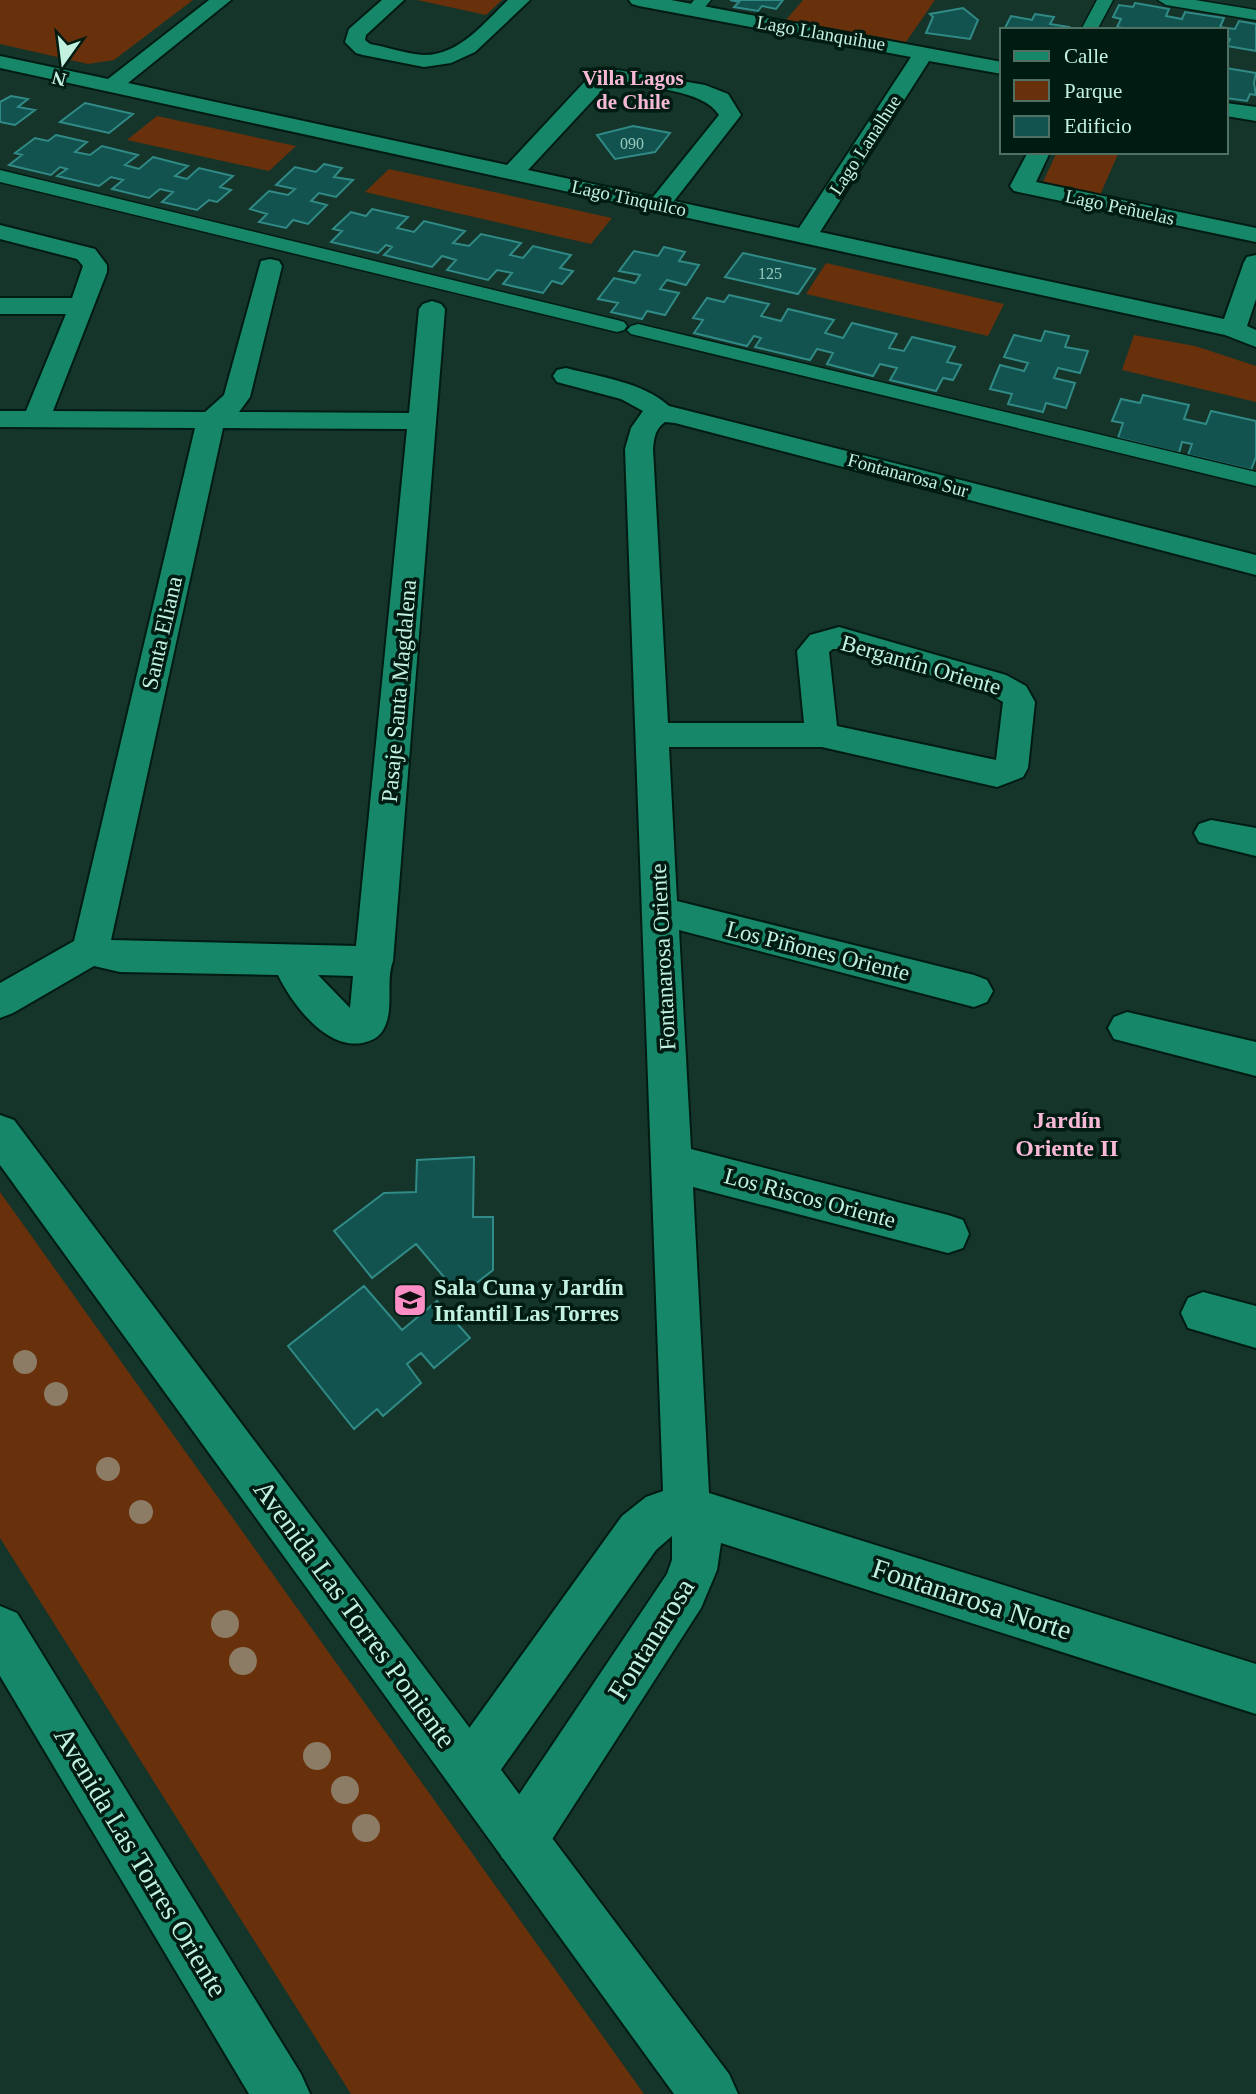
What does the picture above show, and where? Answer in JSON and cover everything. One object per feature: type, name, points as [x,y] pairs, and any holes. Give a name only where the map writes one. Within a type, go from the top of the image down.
[{"type":"street","points":[[112,86],[221,0]]},
{"type":"street","points":[[394,0],[356,33],[355,42],[363,49],[424,61],[461,53],[520,0]]},
{"type":"street","name":"Lago Llanquihue","points":[[639,0],[699,5],[1000,68]]},
{"type":"street","name":"Lago Lanalhue","points":[[805,237],[924,53]]},
{"type":"street","name":"Lago Tinquilco","points":[[4,66],[112,86],[513,172],[1244,334]]},
{"type":"street","points":[[513,172],[598,81],[617,76],[697,90],[720,99],[730,115],[659,205]]},
{"type":"street","points":[[1228,109],[1256,114]]},
{"type":"street","name":"Lago Peñuelas","points":[[1039,154],[1022,186],[1256,235]]},
{"type":"street","points":[[0,232],[76,251],[92,260],[95,272],[36,419]]},
{"type":"street","points":[[1244,334],[1256,262]]},
{"type":"street","points":[[211,420],[225,412],[237,397],[270,266]]},
{"type":"street","points":[[0,306],[81,306]]},
{"type":"street","name":"Pasaje Santa Magdalena","points":[[289,960],[298,981],[345,1027],[362,1027],[368,1021],[432,309]]},
{"type":"street","name":"Fontanarosa Sur","points":[[566,376],[630,393],[649,402],[660,413],[698,420],[1255,566]]},
{"type":"street","name":"Fontanarosa Oriente","points":[[660,413],[644,427],[639,449],[687,1509]]},
{"type":"street","points":[[1,422],[36,419],[423,421]]},
{"type":"street","name":"Santa Eliana","points":[[90,950],[211,420]]},
{"type":"street","name":"Bergantín Oriente","points":[[652,735],[822,736],[998,774],[1011,768],[1019,702],[1015,694],[995,683],[839,638],[830,639],[822,641],[813,651],[822,736]]},
{"type":"street","points":[[1212,833],[1256,842]]},
{"type":"street","name":"Los Piñones Oriente","points":[[661,911],[974,991]]},
{"type":"street","points":[[0,1002],[90,950],[120,957],[375,961]]},
{"type":"street","points":[[1127,1028],[1256,1059]]},
{"type":"street","name":"Avenida Las Torres Poniente","points":[[0,1133],[709,2094]]},
{"type":"street","name":"Los Riscos Oriente","points":[[672,1163],[948,1234]]},
{"type":"street","points":[[1203,1313],[1256,1327]]},
{"type":"street","points":[[470,1770],[639,1533],[663,1514],[687,1509]]},
{"type":"street","name":"Fontanarosa Norte","points":[[687,1509],[1256,1689]]},
{"type":"street","name":"Fontanarosa","points":[[521,1839],[684,1591],[695,1570],[698,1548],[695,1527],[687,1509]]},
{"type":"street","name":"Avenida Las Torres Oriente","points":[[0,1630],[281,2094]]},
{"type":"lane","points":[[1090,28],[1105,0]]},
{"type":"lane","points":[[1166,0],[1256,16]]},
{"type":"lane","points":[[0,176],[1256,479]]},
{"type":"green space","points":[[0,0],[193,0],[114,60],[88,64],[0,44]]},
{"type":"green space","points":[[417,0],[502,0],[486,15]]},
{"type":"green space","points":[[803,0],[935,0],[906,42],[786,20]]},
{"type":"green space","points":[[157,116],[296,146],[269,171],[127,140]]},
{"type":"green space","points":[[1056,154],[1118,154],[1100,195],[1042,184]]},
{"type":"green space","points":[[389,169],[612,218],[591,244],[365,192]]},
{"type":"green space","points":[[826,263],[1004,304],[988,336],[806,294]]},
{"type":"green space","points":[[1134,335],[1195,346],[1256,366],[1256,402],[1122,370]]},
{"type":"green space","points":[[0,1192],[644,2094],[351,2094],[0,1538]]},
{"type":"building","points":[[730,0],[783,0],[776,9],[762,6],[758,11],[734,7],[739,2]]},
{"type":"building","points":[[1135,3],[1169,9],[1166,16],[1182,19],[1185,12],[1224,18],[1220,27],[1228,28],[1117,27],[1121,19],[1113,17],[1119,5],[1133,7]]},
{"type":"building","points":[[963,8],[978,20],[970,39],[926,33],[933,17],[930,14]]},
{"type":"building","points":[[1035,14],[1054,17],[1050,24],[1069,27],[1005,28],[1011,16],[1032,20]]},
{"type":"building","points":[[1239,21],[1256,24],[1256,51],[1228,46],[1228,28],[1235,29]]},
{"type":"building","points":[[1228,68],[1256,73],[1256,95],[1250,94],[1247,101],[1228,98]]},
{"type":"building","points":[[11,96],[28,99],[18,107],[35,110],[15,125],[0,122],[0,102]]},
{"type":"building","points":[[85,103],[133,114],[109,133],[60,122]]},
{"type":"building","points":[[633,126],[670,133],[655,152],[615,159],[597,135]]},
{"type":"building","points":[[56,135],[87,142],[75,152],[90,155],[102,146],[138,155],[125,165],[139,169],[153,157],[188,166],[175,176],[187,179],[199,168],[233,176],[220,187],[231,190],[217,202],[209,200],[197,210],[162,202],[173,192],[160,189],[149,198],[112,189],[123,180],[111,177],[99,186],[57,176],[67,169],[60,167],[51,175],[9,165],[22,155],[15,153],[35,138],[48,141]]},
{"type":"building","points":[[324,164],[342,168],[334,177],[353,180],[336,197],[319,193],[311,201],[327,205],[308,224],[293,220],[286,228],[259,222],[267,214],[250,209],[269,191],[288,195],[295,189],[276,185],[295,167],[316,172]]},
{"type":"building","points":[[372,209],[408,217],[397,228],[414,232],[424,221],[465,231],[453,243],[469,246],[481,234],[521,243],[510,255],[523,258],[533,246],[571,255],[560,268],[573,271],[562,284],[552,281],[543,293],[503,284],[512,273],[497,270],[488,280],[447,270],[456,260],[442,256],[432,267],[384,255],[392,247],[386,245],[378,253],[331,242],[342,231],[333,229],[351,212],[366,216]]},
{"type":"building","points":[[664,247],[685,252],[679,261],[699,265],[686,285],[667,280],[660,289],[679,293],[665,315],[647,311],[642,319],[611,312],[618,303],[598,299],[614,278],[635,283],[640,275],[619,271],[634,251],[658,256]]},
{"type":"building","points":[[743,253],[815,269],[798,294],[725,277]]},
{"type":"building","points":[[729,295],[769,304],[761,316],[781,321],[788,309],[834,320],[825,333],[843,338],[852,323],[897,334],[889,348],[904,351],[912,337],[955,347],[947,362],[961,365],[953,380],[943,378],[936,391],[890,380],[897,368],[880,364],[873,376],[827,364],[833,353],[817,349],[810,360],[755,347],[761,338],[754,336],[747,346],[694,333],[703,320],[693,318],[707,298],[724,302]]},
{"type":"building","points":[[1045,331],[1069,336],[1065,347],[1088,351],[1080,373],[1058,368],[1054,378],[1075,383],[1066,408],[1046,403],[1043,412],[1008,404],[1012,394],[990,389],[1000,365],[1024,371],[1028,363],[1004,357],[1014,335],[1041,341]]},
{"type":"building","points":[[1143,395],[1189,405],[1184,419],[1206,424],[1211,411],[1256,421],[1256,457],[1251,470],[1188,455],[1192,444],[1182,442],[1179,453],[1118,438],[1123,423],[1112,421],[1121,399],[1140,403]]},
{"type":"building","points":[[474,1157],[473,1217],[493,1217],[493,1270],[460,1296],[416,1244],[372,1278],[334,1231],[384,1193],[416,1192],[417,1160]]},
{"type":"building","points":[[364,1286],[402,1330],[437,1301],[470,1338],[434,1368],[421,1353],[407,1364],[421,1383],[383,1416],[377,1409],[354,1429],[288,1346]]},
{"type":"place","name":"Sala Cuna y Jardín Infantil Las Torres","points":[[410,1300]]},
{"type":"district","name":"Villa Lagos de Chile","points":[[633,90]]},
{"type":"district","name":"Jardín Oriente II","points":[[1067,1134]]}]
